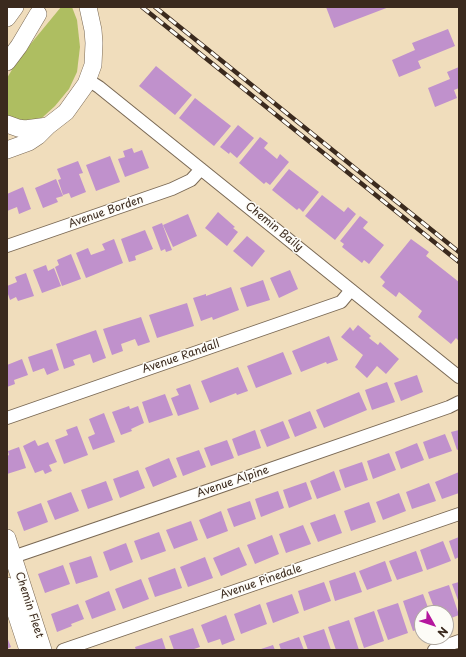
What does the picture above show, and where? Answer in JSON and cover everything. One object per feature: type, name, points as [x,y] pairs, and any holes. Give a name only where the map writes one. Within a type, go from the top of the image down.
[{"type":"main road","points":[[7,18],[15,7]]},
{"type":"main road","points":[[7,150],[29,142],[38,136],[71,106],[88,80],[92,65],[94,44],[93,30],[88,7]]},
{"type":"main road","points":[[7,47],[41,11]]},
{"type":"main road","points":[[7,62],[41,11]]},
{"type":"main road","points":[[7,124],[25,129],[48,126]]},
{"type":"main road","name":"Chemin Fleet","points":[[7,538],[10,558],[43,650]]},
{"type":"main road","name":"Chemin Fleet","points":[[7,586],[28,650]]},
{"type":"street","name":"Chemin Baily","points":[[88,80],[99,86],[234,194],[459,377]]},
{"type":"street","name":"Avenue Borden","points":[[7,246],[178,186],[191,180],[201,169]]},
{"type":"street","name":"Avenue Randall","points":[[7,418],[341,302],[351,290]]},
{"type":"street","name":"Avenue Alpine","points":[[10,558],[210,490],[459,402]]},
{"type":"street","name":"Avenue Pinedale","points":[[63,650],[459,514]]},
{"type":"street","points":[[434,650],[459,641]]},
{"type":"green space","points":[[61,7],[72,7],[77,20],[80,47],[77,72],[69,89],[55,106],[43,117],[31,124],[7,120],[7,78],[19,58]]},
{"type":"building","points":[[326,7],[389,7],[334,28]]},
{"type":"building","points":[[448,29],[455,46],[418,61],[421,68],[399,77],[392,60],[415,50],[412,43]]},
{"type":"building","points":[[156,66],[192,95],[175,115],[139,86]]},
{"type":"building","points":[[459,67],[459,88],[454,90],[457,98],[435,107],[428,88],[450,79],[447,72]]},
{"type":"building","points":[[195,98],[231,126],[214,146],[179,118]]},
{"type":"building","points":[[238,125],[254,138],[237,158],[230,152],[229,154],[220,147]]},
{"type":"building","points":[[260,137],[268,143],[264,148],[277,159],[280,154],[289,162],[270,185],[266,182],[264,184],[239,163]]},
{"type":"building","points":[[132,148],[134,153],[142,150],[149,168],[125,177],[118,159],[125,157],[123,151]]},
{"type":"building","points":[[110,156],[120,182],[96,191],[86,165]]},
{"type":"building","points":[[78,161],[83,173],[79,174],[86,192],[71,198],[69,193],[63,195],[58,180],[61,179],[57,169]]},
{"type":"building","points":[[289,169],[319,192],[303,212],[299,208],[297,210],[272,190]]},
{"type":"building","points":[[56,179],[63,196],[56,198],[58,202],[43,208],[35,188]]},
{"type":"building","points":[[23,187],[31,209],[19,214],[17,207],[7,211],[7,194]]},
{"type":"building","points":[[322,195],[344,212],[348,207],[356,214],[335,240],[305,216]]},
{"type":"building","points":[[218,212],[235,227],[233,228],[238,232],[227,246],[205,228]]},
{"type":"building","points":[[188,214],[197,236],[173,247],[163,225]]},
{"type":"building","points":[[360,216],[368,222],[363,228],[384,245],[369,264],[364,260],[362,263],[342,247],[344,244],[340,241]]},
{"type":"building","points":[[162,223],[172,250],[166,252],[165,249],[161,251],[152,227]]},
{"type":"building","points":[[145,230],[153,249],[135,256],[136,260],[129,262],[121,239]]},
{"type":"building","points":[[247,236],[265,251],[252,267],[233,251]]},
{"type":"building","points":[[114,239],[123,263],[86,278],[76,253],[88,248],[91,255],[105,250],[102,244]]},
{"type":"building","points":[[411,239],[429,252],[426,256],[459,282],[459,341],[456,338],[451,344],[418,317],[422,311],[399,292],[396,297],[382,286],[385,282],[380,277]]},
{"type":"building","points":[[71,254],[81,279],[62,286],[55,267],[59,265],[57,260]]},
{"type":"building","points":[[46,265],[48,271],[54,268],[61,286],[42,293],[33,270]]},
{"type":"building","points":[[290,270],[298,289],[279,298],[270,278]]},
{"type":"building","points":[[26,273],[34,296],[18,301],[16,297],[10,300],[7,286],[17,282],[15,277]]},
{"type":"building","points":[[263,280],[270,300],[247,307],[240,288]]},
{"type":"building","points":[[231,287],[239,310],[213,320],[212,317],[201,321],[193,298],[206,294],[206,296]]},
{"type":"building","points":[[187,303],[194,326],[157,338],[149,315]]},
{"type":"building","points":[[141,317],[150,342],[138,346],[135,339],[121,344],[123,351],[112,355],[103,329]]},
{"type":"building","points":[[358,325],[371,336],[369,338],[378,345],[380,342],[399,359],[386,374],[377,366],[367,378],[355,367],[363,355],[341,337],[350,327],[353,331]]},
{"type":"building","points":[[96,330],[106,358],[93,363],[90,354],[73,360],[75,365],[64,369],[56,344]]},
{"type":"building","points":[[329,336],[338,360],[327,364],[326,362],[301,372],[292,351]]},
{"type":"building","points":[[52,349],[59,370],[47,375],[44,368],[33,372],[28,357]]},
{"type":"building","points":[[283,352],[292,374],[256,388],[247,366]]},
{"type":"building","points":[[22,359],[28,375],[14,380],[15,384],[7,387],[7,365]]},
{"type":"building","points":[[238,367],[248,391],[237,395],[236,393],[210,403],[201,381]]},
{"type":"building","points":[[417,375],[423,392],[401,401],[394,383]]},
{"type":"building","points":[[387,382],[395,402],[372,410],[365,390]]},
{"type":"building","points":[[190,384],[199,409],[178,416],[171,398],[179,395],[176,389]]},
{"type":"building","points":[[359,392],[367,410],[324,428],[316,410]]},
{"type":"building","points":[[165,394],[173,415],[149,423],[142,402]]},
{"type":"building","points":[[129,406],[130,409],[138,406],[144,423],[131,429],[132,431],[121,435],[112,412]]},
{"type":"building","points":[[310,411],[317,428],[295,437],[288,420]]},
{"type":"building","points":[[104,413],[115,442],[93,450],[88,437],[95,434],[89,419]]},
{"type":"building","points":[[283,421],[290,438],[267,447],[260,430]]},
{"type":"building","points":[[77,426],[88,455],[64,464],[55,440],[68,435],[66,430]]},
{"type":"building","points":[[255,430],[261,448],[238,456],[232,439]]},
{"type":"building","points":[[459,430],[459,449],[457,450],[451,432]]},
{"type":"building","points":[[445,434],[452,451],[429,459],[423,442]]},
{"type":"building","points":[[35,440],[38,446],[48,442],[57,462],[49,465],[52,471],[45,474],[43,470],[35,473],[23,446]]},
{"type":"building","points":[[227,440],[234,458],[211,466],[204,448]]},
{"type":"building","points":[[417,443],[424,460],[401,469],[395,452]]},
{"type":"building","points":[[19,447],[26,468],[7,474],[8,451]]},
{"type":"building","points":[[199,450],[206,467],[183,476],[176,458]]},
{"type":"building","points":[[389,453],[396,470],[373,479],[367,461]]},
{"type":"building","points":[[169,458],[177,477],[153,487],[145,468]]},
{"type":"building","points":[[362,462],[368,480],[345,488],[339,470]]},
{"type":"building","points":[[138,470],[145,488],[120,498],[113,479]]},
{"type":"building","points":[[334,471],[341,490],[317,499],[310,481]]},
{"type":"building","points":[[459,472],[459,493],[442,499],[435,482]]},
{"type":"building","points":[[106,481],[113,500],[88,509],[81,490]]},
{"type":"building","points":[[306,482],[312,499],[289,508],[283,490]]},
{"type":"building","points":[[429,483],[436,501],[412,509],[406,492]]},
{"type":"building","points":[[278,491],[284,508],[261,517],[255,499]]},
{"type":"building","points":[[71,492],[79,511],[55,520],[47,501]]},
{"type":"building","points":[[399,493],[406,511],[383,520],[376,502]]},
{"type":"building","points":[[250,501],[256,519],[234,527],[227,509]]},
{"type":"building","points":[[369,502],[376,522],[351,531],[344,511]]},
{"type":"building","points":[[41,503],[48,522],[24,531],[17,512]]},
{"type":"building","points":[[221,511],[228,531],[207,539],[199,520]]},
{"type":"building","points":[[335,514],[342,533],[318,542],[310,523]]},
{"type":"building","points":[[191,521],[198,540],[174,549],[166,530]]},
{"type":"building","points":[[303,525],[311,544],[286,553],[279,534]]},
{"type":"building","points":[[159,532],[166,551],[141,560],[134,541]]},
{"type":"building","points":[[272,535],[279,554],[255,564],[247,545]]},
{"type":"building","points":[[459,537],[459,557],[455,559],[449,541]]},
{"type":"building","points":[[443,541],[451,561],[427,570],[420,550]]},
{"type":"building","points":[[126,543],[133,562],[110,571],[103,552]]},
{"type":"building","points":[[239,547],[247,565],[221,576],[213,558]]},
{"type":"building","points":[[416,551],[423,571],[397,580],[389,561]]},
{"type":"building","points":[[91,556],[98,577],[76,584],[69,563]]},
{"type":"building","points":[[205,557],[213,578],[188,587],[180,567]]},
{"type":"building","points":[[385,561],[392,581],[367,590],[359,571]]},
{"type":"building","points":[[63,565],[70,584],[45,593],[38,574]]},
{"type":"building","points":[[175,568],[182,588],[155,597],[148,578]]},
{"type":"building","points":[[355,572],[362,592],[335,601],[329,581]]},
{"type":"building","points":[[141,579],[149,599],[123,609],[115,589]]},
{"type":"building","points":[[324,582],[331,601],[304,611],[298,591]]},
{"type":"building","points":[[459,582],[459,603],[452,584]]},
{"type":"building","points":[[449,585],[459,615],[454,617],[454,605],[433,605],[428,592]]},
{"type":"building","points":[[109,591],[116,610],[92,619],[85,601]]},
{"type":"building","points":[[292,594],[299,613],[273,623],[266,603]]},
{"type":"building","points":[[423,594],[427,605],[414,605],[414,631],[413,631],[403,601]]},
{"type":"building","points":[[398,603],[408,633],[388,640],[377,610]]},
{"type":"building","points":[[78,604],[84,619],[57,632],[51,614]]},
{"type":"building","points":[[260,604],[267,624],[241,634],[234,614]]},
{"type":"building","points":[[374,611],[384,641],[364,648],[354,618]]},
{"type":"building","points":[[226,615],[235,640],[222,645],[220,639],[208,643],[201,625]]},
{"type":"building","points":[[349,620],[359,650],[336,650],[328,627]]},
{"type":"building","points":[[193,628],[200,647],[191,650],[174,650],[169,636]]},
{"type":"building","points":[[324,629],[331,650],[308,650],[303,636]]},
{"type":"building","points":[[7,637],[11,647],[7,649]]},
{"type":"building","points":[[299,637],[304,650],[281,650],[279,644]]},
{"type":"building","points":[[162,638],[166,650],[136,650],[135,647]]},
{"type":"building","points":[[273,645],[275,650],[258,650]]},
{"type":"railway","points":[[142,7],[459,262]]},
{"type":"railway","points":[[155,7],[459,252]]}]
